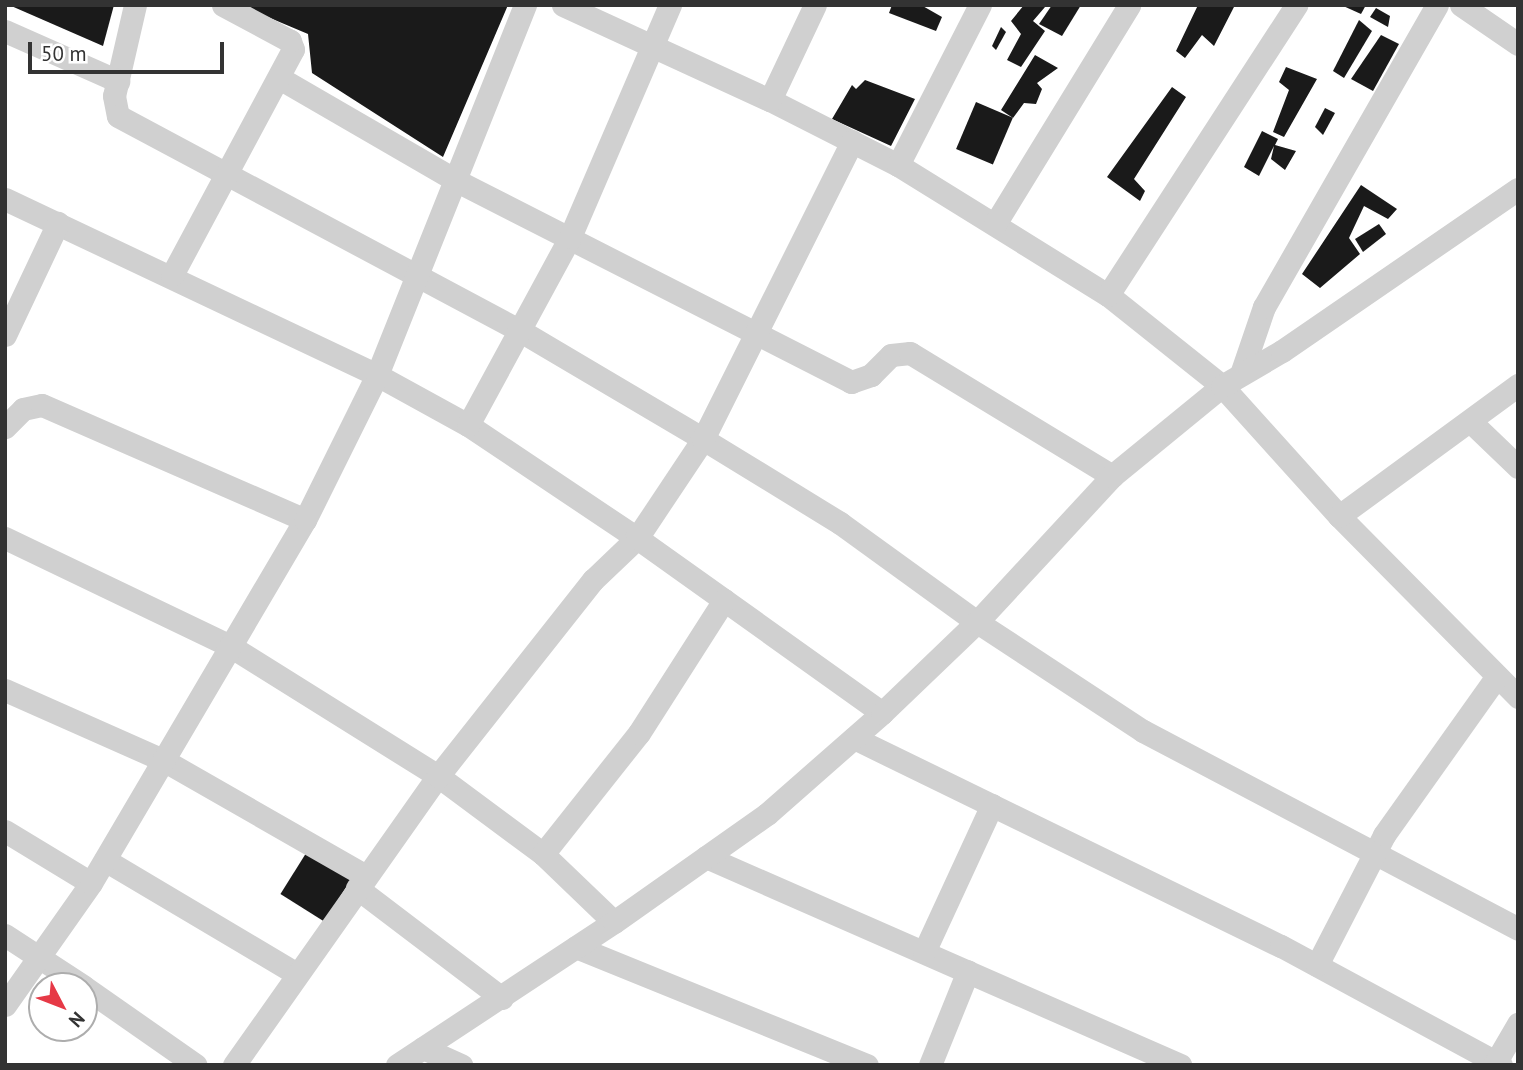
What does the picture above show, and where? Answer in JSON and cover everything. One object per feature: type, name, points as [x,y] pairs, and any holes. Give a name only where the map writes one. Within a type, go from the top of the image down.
[{"type":"street","points":[[135,5],[114,107],[118,116],[519,330],[703,439],[839,523],[977,622],[1143,731],[1518,929]]},
{"type":"street","points":[[172,275],[226,173],[281,79],[293,45],[223,5]]},
{"type":"street","points":[[5,1005],[42,958],[91,883],[305,520],[377,375],[525,5]]},
{"type":"street","points":[[563,5],[770,100],[898,165],[1108,295],[1231,380],[1339,516],[1518,696]]},
{"type":"street","points":[[468,425],[570,237],[670,5]]},
{"type":"street","points":[[770,100],[815,5]]},
{"type":"street","points":[[898,165],[980,5]]},
{"type":"street","points":[[995,224],[1129,5]]},
{"type":"street","points":[[1108,295],[1296,5]]},
{"type":"street","points":[[1231,380],[1264,307],[1437,5]]},
{"type":"street","points":[[1461,5],[1518,44]]},
{"type":"street","points":[[5,31],[118,81]]},
{"type":"street","points":[[281,79],[455,180],[851,382],[871,375],[891,355],[910,353],[1112,476]]},
{"type":"street","points":[[234,1065],[295,973],[438,776],[593,580],[637,538],[703,439],[852,141]]},
{"type":"street","points":[[397,1065],[502,998],[767,814],[882,713],[977,622],[1112,476],[1231,380],[1282,351],[1518,189]]},
{"type":"street","points":[[5,199],[172,275],[377,375],[468,425],[637,538],[882,713]]},
{"type":"street","points":[[5,335],[58,223]]},
{"type":"street","points":[[1339,516],[1471,422],[1518,384]]},
{"type":"street","points":[[5,427],[23,409],[42,405],[305,520]]},
{"type":"street","points":[[1471,422],[1518,467]]},
{"type":"street","points":[[5,538],[230,646],[438,776],[543,855],[614,922]]},
{"type":"street","points":[[543,855],[639,733],[724,600]]},
{"type":"street","points":[[1317,965],[1374,853],[1497,676]]},
{"type":"street","points":[[5,690],[165,761],[361,882],[502,998]]},
{"type":"street","points":[[854,738],[1317,965],[1497,1063],[1518,1024]]},
{"type":"street","points":[[924,952],[992,806]]},
{"type":"street","points":[[5,831],[91,883]]},
{"type":"street","points":[[706,857],[1180,1065]]},
{"type":"street","points":[[105,860],[295,973]]},
{"type":"street","points":[[5,935],[62,972]]},
{"type":"street","points":[[576,947],[867,1065]]},
{"type":"street","points":[[930,1065],[968,971]]},
{"type":"street","points":[[98,996],[196,1065]]},
{"type":"street","points":[[423,1048],[461,1065]]},
{"type":"building","points":[[9,5],[114,5],[103,46]]},
{"type":"building","points":[[239,5],[508,5],[443,157],[312,73],[308,34]]},
{"type":"building","points":[[892,5],[921,5],[942,17],[936,31],[889,13]]},
{"type":"building","points":[[1024,5],[1045,7],[1033,21],[1045,31],[1021,67],[1007,60],[1021,34],[1011,21]]},
{"type":"building","points":[[1052,5],[1081,5],[1062,36],[1039,24]]},
{"type":"building","points":[[1198,5],[1235,5],[1214,46],[1202,35],[1185,58],[1176,51]]},
{"type":"building","points":[[1341,5],[1366,5],[1361,14]]},
{"type":"building","points":[[1376,8],[1390,16],[1388,27],[1370,17]]},
{"type":"building","points":[[1359,20],[1372,31],[1344,78],[1333,71]]},
{"type":"building","points":[[1001,27],[1006,32],[996,50],[992,46]]},
{"type":"building","points":[[1381,35],[1399,44],[1373,91],[1351,79]]},
{"type":"building","points":[[1035,55],[1058,68],[1037,83],[1042,89],[1036,104],[1024,103],[1013,118],[1001,110]]},
{"type":"building","points":[[1286,67],[1317,79],[1284,137],[1273,132],[1289,90],[1279,82]]},
{"type":"building","points":[[865,80],[915,99],[891,146],[832,119],[852,85],[856,89]]},
{"type":"building","points":[[1172,87],[1186,97],[1134,179],[1145,191],[1140,201],[1107,177]]},
{"type":"building","points":[[976,102],[1013,118],[993,165],[956,149]]},
{"type":"building","points":[[1325,108],[1335,113],[1323,135],[1315,127]]},
{"type":"building","points":[[1262,131],[1278,139],[1275,145],[1296,151],[1285,170],[1271,159],[1274,146],[1259,176],[1244,167]]},
{"type":"building","points":[[1361,185],[1397,209],[1388,219],[1364,206],[1349,238],[1360,254],[1320,288],[1302,274]]},
{"type":"building","points":[[1379,224],[1386,234],[1363,252],[1355,239]]},
{"type":"building","points":[[308,850],[352,878],[325,922],[280,894]]}]
